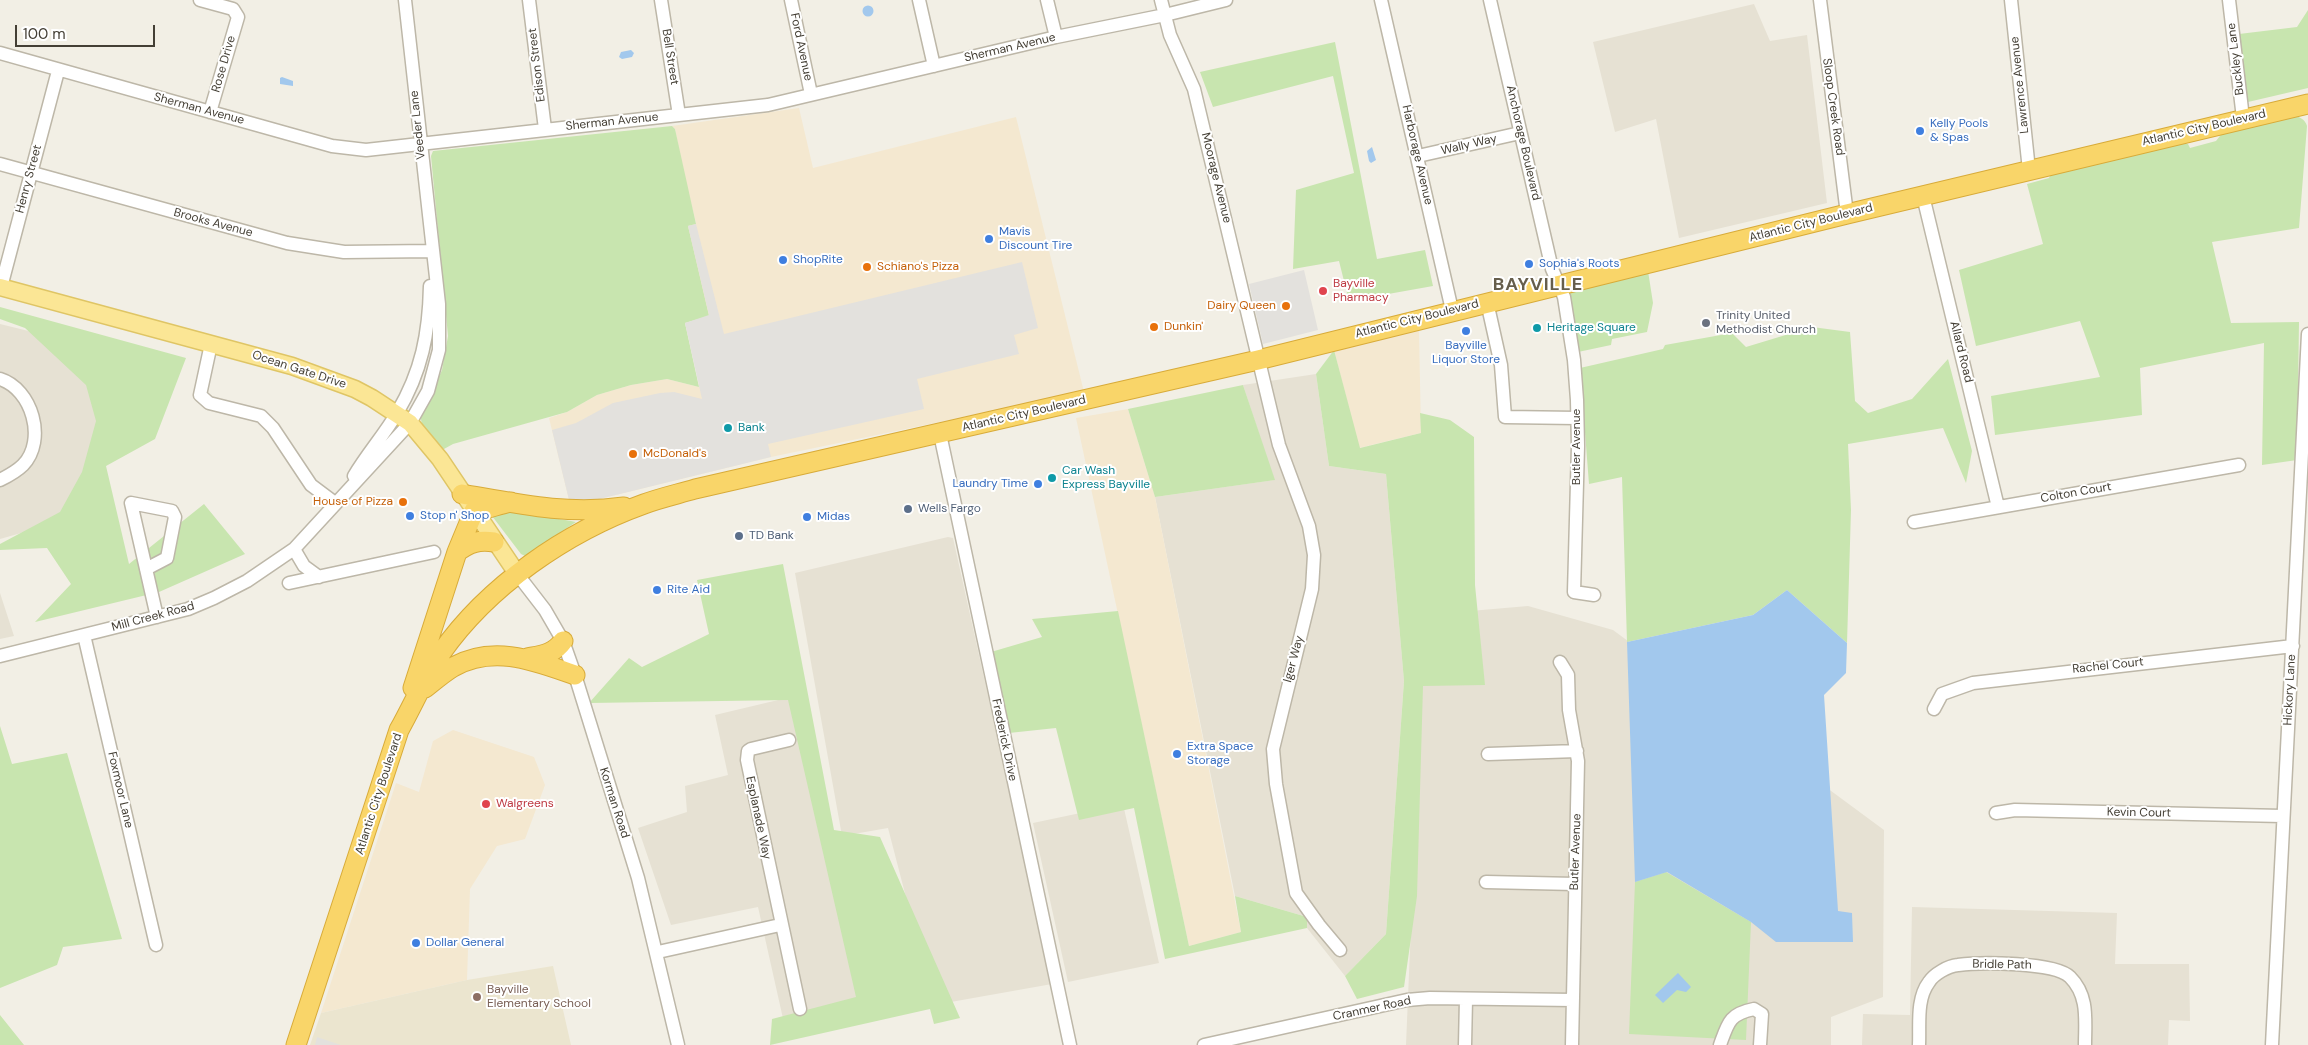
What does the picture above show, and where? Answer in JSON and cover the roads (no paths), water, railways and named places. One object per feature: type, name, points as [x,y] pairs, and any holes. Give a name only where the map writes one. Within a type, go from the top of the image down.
[{"type":"highway","name":"Atlantic City Boulevard","points":[[296,1045],[400,730],[440,654],[479,607],[518,574],[588,529],[643,505],[695,489],[1258,360],[1558,284],[2243,118],[2308,104]]},
{"type":"highway","points":[[462,494],[581,511],[643,505]]},
{"type":"highway","points":[[400,730],[457,552],[474,511],[511,502]]},
{"type":"highway","points":[[457,552],[469,543],[494,542]]},
{"type":"highway","points":[[527,658],[547,654],[558,648],[563,641]]},
{"type":"highway","points":[[420,691],[453,667],[475,657],[497,654],[527,658],[575,675]]},
{"type":"main road","name":"Ocean Gate Drive","points":[[0,287],[212,344],[331,379],[355,389],[410,423],[440,459],[494,542],[518,574]]},
{"type":"street","name":"Rose Drive","points":[[200,0],[233,9],[238,17],[210,112]]},
{"type":"street","name":"Veeder Lane","points":[[405,0],[431,251],[439,304],[439,350],[428,392],[410,423]]},
{"type":"street","name":"Edison Street","points":[[529,0],[545,129]]},
{"type":"street","name":"Bell Street","points":[[660,0],[680,115]]},
{"type":"street","name":"Ford Avenue","points":[[791,0],[811,94]]},
{"type":"street","points":[[919,0],[934,66]]},
{"type":"street","points":[[1047,0],[1056,37]]},
{"type":"street","name":"Moorage Avenue","points":[[1161,0],[1170,35],[1194,88],[1258,360]]},
{"type":"street","name":"Sherman Avenue","points":[[0,53],[58,71],[332,146],[366,150],[768,105],[1056,37],[1165,15],[1226,0]]},
{"type":"street","name":"Harborage Avenue","points":[[1381,0],[1452,310]]},
{"type":"street","name":"Anchorage Boulevard","points":[[1490,0],[1552,269],[1558,284]]},
{"type":"street","name":"Sloop Creek Road","points":[[1820,0],[1847,214]]},
{"type":"street","name":"Lawrence Avenue","points":[[2011,0],[2029,170]]},
{"type":"street","name":"Buckley Lane","points":[[2229,0],[2243,118]]},
{"type":"street","name":"Henry Street","points":[[0,287],[58,71]]},
{"type":"street","name":"Wally Way","points":[[1418,156],[1520,133]]},
{"type":"street","name":"Brooks Avenue","points":[[0,164],[287,243],[344,252],[431,251]]},
{"type":"street","name":"Allard Road","points":[[1923,196],[1998,507]]},
{"type":"street","name":"Veeder Lane","points":[[396,414],[411,386],[423,356],[430,310],[431,251]]},
{"type":"street","name":"Butler Avenue","points":[[1558,284],[1564,297],[1574,360],[1577,418],[1574,592],[1594,595]]},
{"type":"street","points":[[1487,302],[1501,365],[1505,417],[1577,418]]},
{"type":"street","name":"Hickory Lane","points":[[2272,1045],[2282,816],[2293,646],[2308,334]]},
{"type":"street","points":[[212,344],[200,395],[209,403],[262,416],[273,428],[311,485],[338,500]]},
{"type":"street","name":"Iger Way","points":[[1258,360],[1278,445],[1309,526],[1314,562],[1312,588],[1273,749],[1276,784],[1296,893],[1318,925],[1340,950]]},
{"type":"street","points":[[0,379],[14,386],[23,395],[34,420],[35,432],[32,448],[24,464],[0,480]]},
{"type":"street","name":"Mill Creek Road","points":[[338,500],[364,458],[396,414]]},
{"type":"street","name":"Mill Creek Road","points":[[0,656],[157,617],[214,598],[247,581],[294,549],[410,423]]},
{"type":"street","name":"Frederick Drive","points":[[940,434],[1070,1045]]},
{"type":"street","name":"Colton Court","points":[[1914,522],[2238,465]]},
{"type":"street","points":[[146,569],[167,558],[175,517],[172,511],[131,503],[138,531],[146,569],[157,617]]},
{"type":"street","points":[[294,549],[304,566],[319,577]]},
{"type":"street","points":[[289,583],[434,552]]},
{"type":"street","name":"Korman Road","points":[[518,574],[545,610],[563,641],[575,675],[638,878],[658,952],[678,1045]]},
{"type":"street","name":"Foxmoor Lane","points":[[84,635],[156,944]]},
{"type":"street","name":"Rachel Court","points":[[1934,709],[1942,694],[1972,683],[2293,646]]},
{"type":"street","name":"Butler Avenue","points":[[1560,662],[1568,675],[1569,710],[1577,751],[1572,1045]]},
{"type":"street","name":"Esplanade Way","points":[[789,740],[751,749],[748,751],[747,760],[780,926],[800,1009]]},
{"type":"street","points":[[1488,754],[1577,751]]},
{"type":"street","name":"Kevin Court","points":[[1996,813],[2015,810],[2282,816]]},
{"type":"street","points":[[1486,882],[1575,884]]},
{"type":"street","points":[[658,952],[780,926]]},
{"type":"street","name":"Bridle Path","points":[[1919,1045],[1920,1006],[1923,991],[1929,981],[1937,974],[1956,965],[2030,965],[2060,969],[2069,976],[2083,995],[2085,1006],[2084,1045]]},
{"type":"street","name":"Cranmer Road","points":[[1204,1045],[1407,1000],[1430,998],[1573,1000]]},
{"type":"street","points":[[1465,1045],[1466,999]]},
{"type":"street","points":[[1720,1045],[1728,1023],[1737,1013],[1754,1009],[1762,1014],[1760,1045]]},
{"type":"water","points":[[868,5],[874,11],[868,17],[862,11]]},
{"type":"water","points":[[631,50],[634,53],[632,57],[622,59],[619,57],[621,52]]},
{"type":"water","points":[[280,78],[293,81],[293,86],[280,84]]},
{"type":"water","points":[[1372,147],[1376,160],[1371,163],[1367,151]]},
{"type":"water","points":[[1787,590],[1847,643],[1846,673],[1824,695],[1838,911],[1852,913],[1853,942],[1776,942],[1751,922],[1667,872],[1635,882],[1627,642],[1753,615]]},
{"type":"water","points":[[1678,973],[1691,987],[1686,992],[1677,990],[1663,1003],[1655,995]]},
{"type":"place","name":"Kelly Pools & Spas","points":[[1920,131]]},
{"type":"place","name":"Mavis Discount Tire","points":[[989,239]]},
{"type":"place","name":"ShopRite","points":[[783,260]]},
{"type":"place","name":"Sophia's Roots","points":[[1529,264]]},
{"type":"place","name":"Schiano's Pizza","points":[[867,267]]},
{"type":"place","name":"Bayville Pharmacy","points":[[1323,291]]},
{"type":"place","name":"Dairy Queen","points":[[1286,306]]},
{"type":"place","name":"Trinity United Methodist Church","points":[[1706,323]]},
{"type":"place","name":"Dunkin'","points":[[1154,327]]},
{"type":"place","name":"Heritage Square","points":[[1537,328]]},
{"type":"place","name":"Bayville Liquor Store","points":[[1466,331]]},
{"type":"place","name":"Bank","points":[[728,428]]},
{"type":"place","name":"McDonald's","points":[[633,454]]},
{"type":"place","name":"Car Wash Express Bayville","points":[[1052,478]]},
{"type":"place","name":"Laundry Time","points":[[1038,484]]},
{"type":"place","name":"House of Pizza","points":[[403,502]]},
{"type":"place","name":"Wells Fargo","points":[[908,509]]},
{"type":"place","name":"Stop n' Shop","points":[[410,516]]},
{"type":"place","name":"Midas","points":[[807,517]]},
{"type":"place","name":"TD Bank","points":[[739,536]]},
{"type":"place","name":"Rite Aid","points":[[657,590]]},
{"type":"place","name":"Extra Space Storage","points":[[1177,754]]},
{"type":"place","name":"Walgreens","points":[[486,804]]},
{"type":"place","name":"Dollar General","points":[[416,943]]},
{"type":"place","name":"Bayville Elementary School","points":[[477,997]]},
{"type":"district","name":"BAYVILLE","points":[[1538,285]]}]
